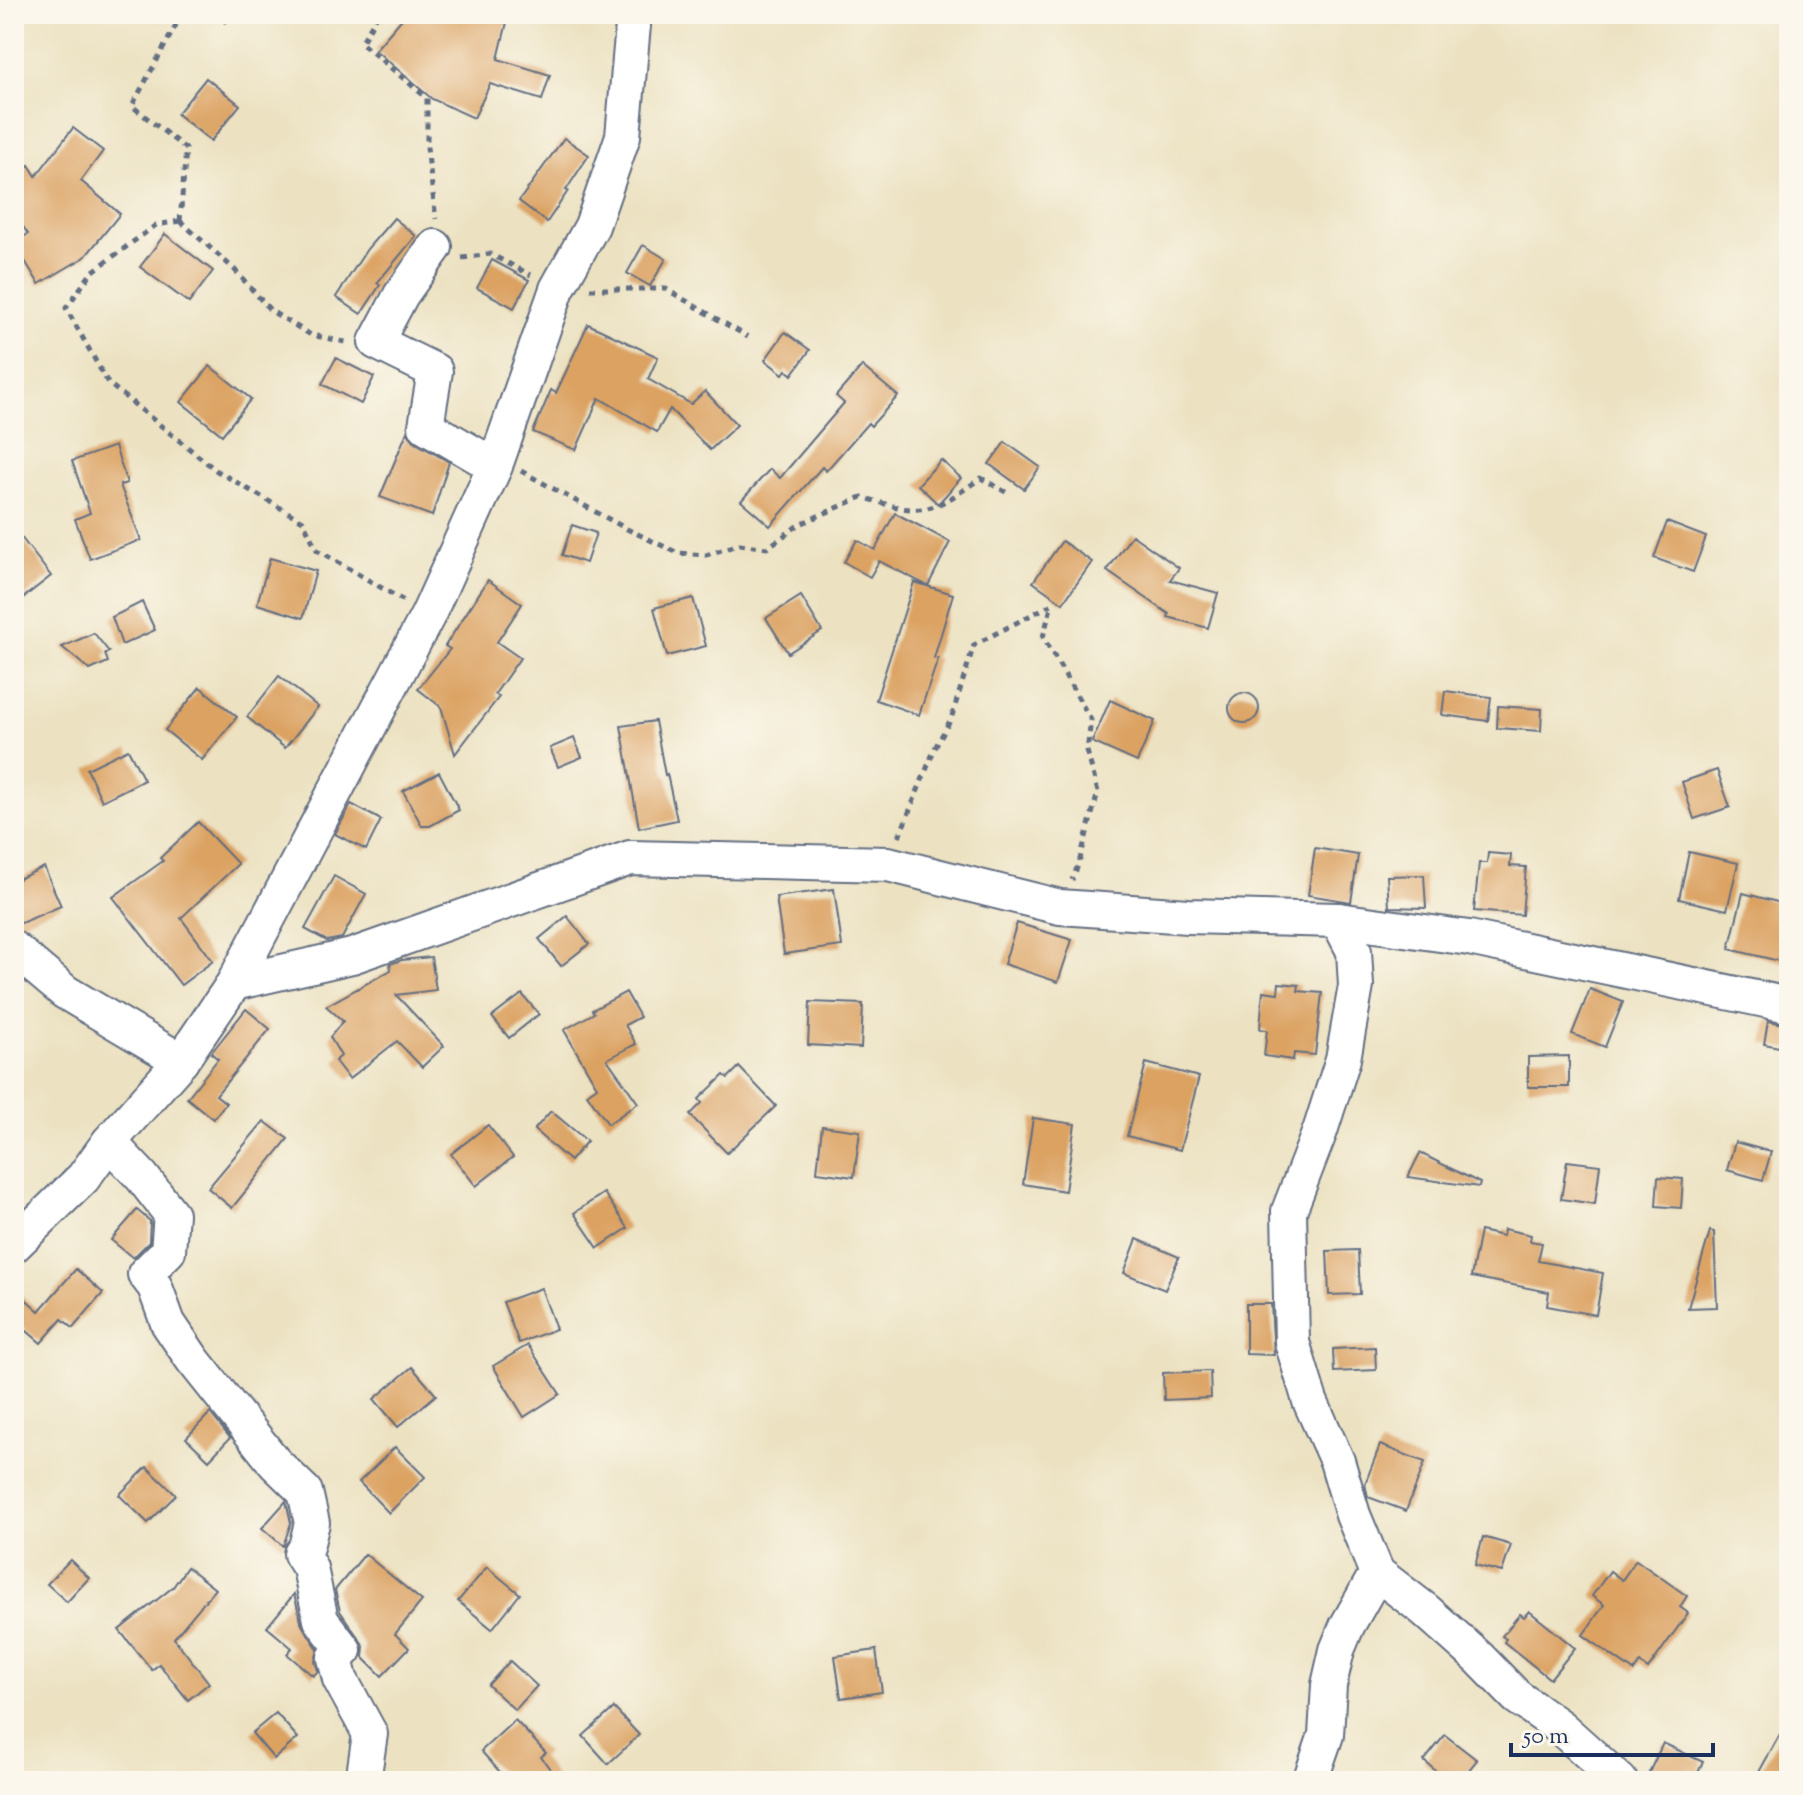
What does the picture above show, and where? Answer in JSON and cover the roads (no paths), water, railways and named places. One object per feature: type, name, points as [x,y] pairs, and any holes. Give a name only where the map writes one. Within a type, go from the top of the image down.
[{"type":"street","points":[[14,1245],[83,1178],[109,1142],[181,1061],[234,983],[428,615],[495,466],[557,289],[592,226],[623,136],[634,14]]},
{"type":"street","points":[[435,247],[401,295],[376,342],[435,371],[426,426],[495,466]]},
{"type":"street","points":[[234,983],[352,956],[630,858],[888,864],[1060,907],[1188,916],[1338,920],[1469,938],[1789,1005]]},
{"type":"street","points":[[1338,920],[1354,951],[1356,986],[1343,1059],[1320,1131],[1289,1211],[1292,1342],[1310,1401],[1337,1461],[1353,1515],[1377,1573],[1425,1610],[1517,1697],[1560,1727],[1620,1781]]},
{"type":"street","points":[[14,949],[65,992],[181,1061]]},
{"type":"street","points":[[109,1142],[171,1214],[168,1251],[145,1274],[155,1287],[168,1323],[193,1360],[275,1463],[305,1492],[312,1523],[301,1554],[310,1568],[321,1620],[344,1650],[335,1658],[340,1679],[370,1734],[363,1781]]},
{"type":"street","points":[[1310,1781],[1326,1735],[1329,1685],[1337,1650],[1377,1573]]}]
